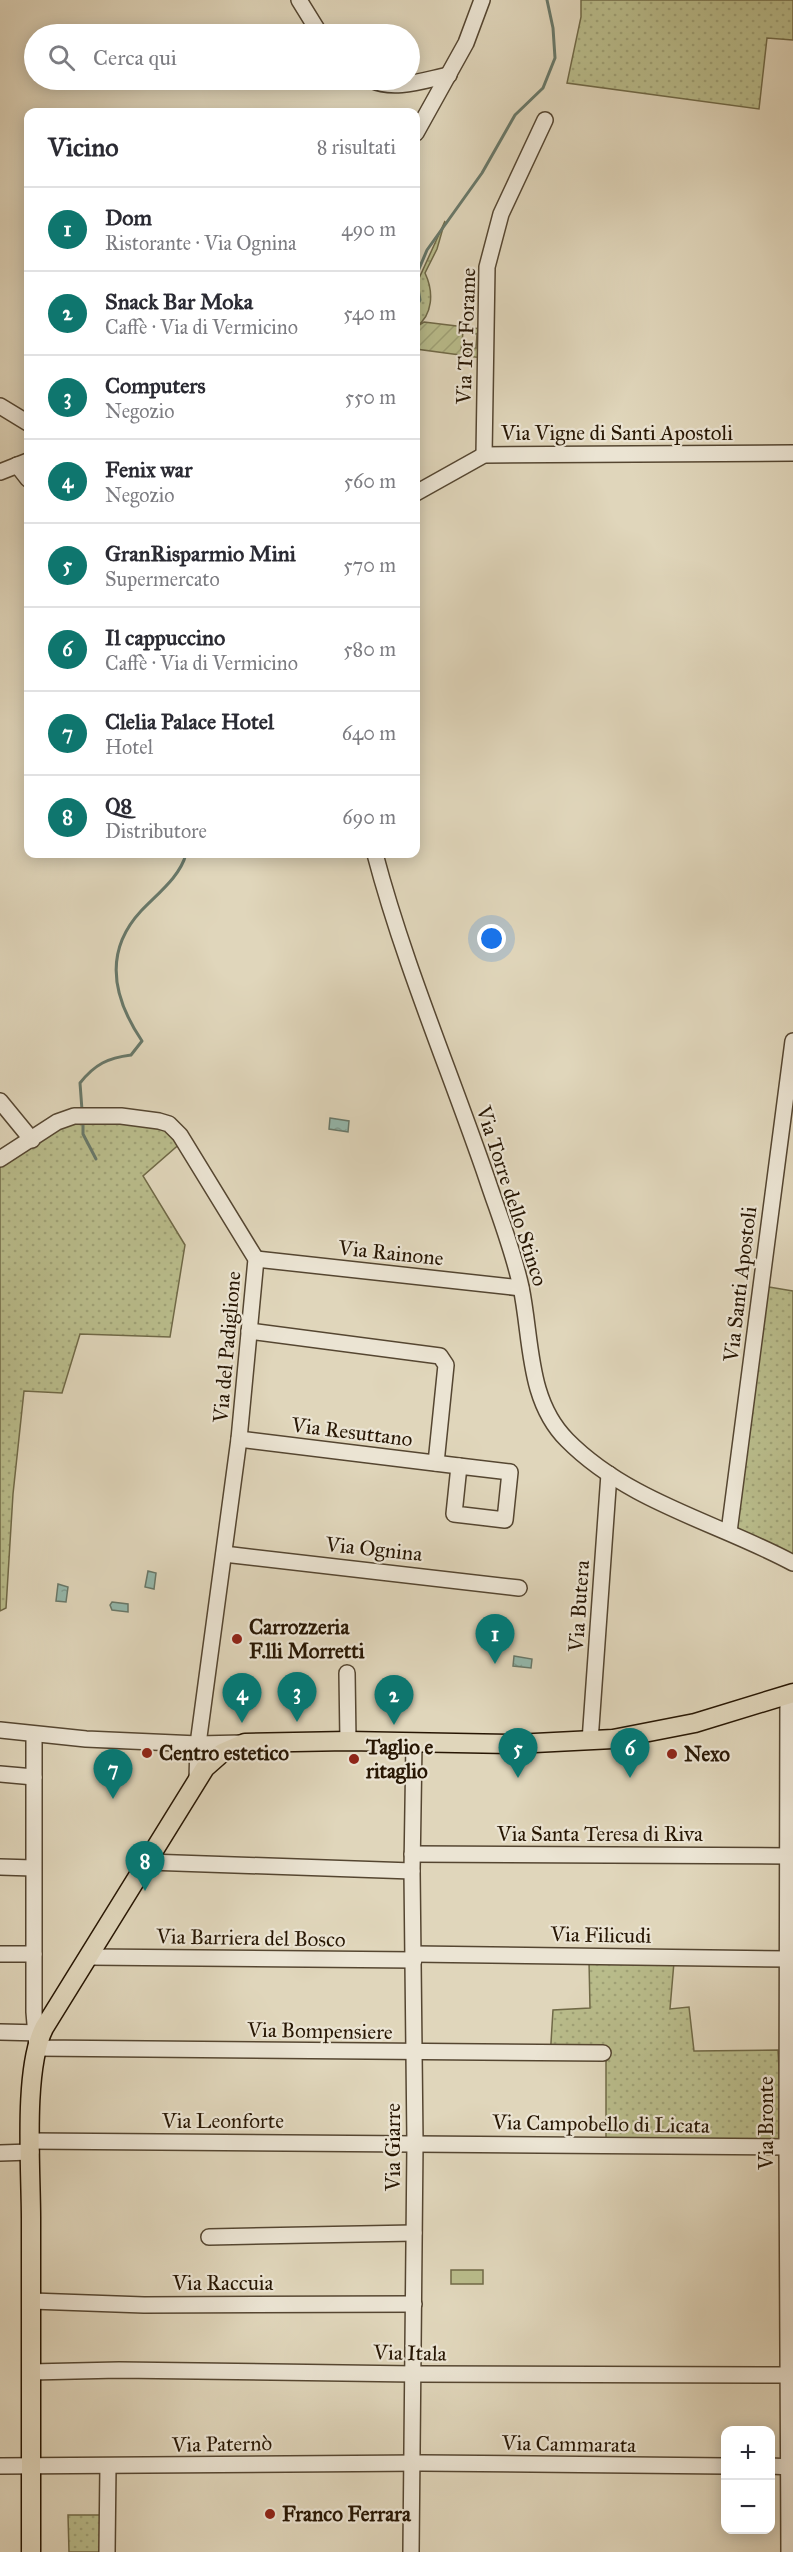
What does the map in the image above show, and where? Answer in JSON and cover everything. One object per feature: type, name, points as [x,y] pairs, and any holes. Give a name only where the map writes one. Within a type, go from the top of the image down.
[{"type":"main road","points":[[31,2552],[31,2147],[32,2086],[38,2038],[148,1863],[197,1780],[215,1759],[233,1747],[245,1743],[515,1744],[590,1741],[635,1736],[682,1726],[791,1694]]},
{"type":"street","points":[[299,0],[314,24]]},
{"type":"street","points":[[420,126],[472,32],[482,0]]},
{"type":"street","points":[[420,80],[449,75]]},
{"type":"street","name":"Via Tor Forame","points":[[484,455],[487,267],[502,212],[545,120]]},
{"type":"street","points":[[0,406],[24,421]]},
{"type":"street","name":"Via Vigne di Santi Apostoli","points":[[420,491],[484,455],[793,453]]},
{"type":"street","points":[[0,472],[23,463]]},
{"type":"street","name":"Via Torre dello Stinco","points":[[376,858],[393,917],[468,1121],[508,1240],[521,1288],[532,1361],[544,1410],[567,1440],[609,1474],[672,1508],[793,1563]]},
{"type":"street","name":"Via Santi Apostoli","points":[[729,1532],[793,1041]]},
{"type":"street","points":[[0,1101],[32,1140]]},
{"type":"street","name":"Via del Padiglione","points":[[0,1159],[60,1120],[74,1116],[121,1116],[165,1122],[180,1135],[256,1259],[239,1439],[198,1744],[197,1780]]},
{"type":"street","name":"Via Rainone","points":[[256,1259],[521,1288]]},
{"type":"street","points":[[249,1331],[440,1356],[446,1365],[435,1463]]},
{"type":"street","name":"Via Resuttano","points":[[239,1439],[510,1472],[505,1520],[453,1514],[459,1466]]},
{"type":"street","name":"Via Butera","points":[[590,1741],[609,1474]]},
{"type":"street","name":"Via Ognina","points":[[224,1554],[519,1588]]},
{"type":"street","points":[[347,1673],[348,1742]]},
{"type":"street","name":"Via Bronte","points":[[789,2552],[787,2147],[790,2101],[791,1915],[788,1856],[791,1826],[791,1694]]},
{"type":"street","points":[[0,1730],[34,1735],[198,1744],[245,1743]]},
{"type":"street","points":[[34,1735],[34,1954],[38,2038]]},
{"type":"street","name":"Via Giarre","points":[[411,2552],[415,2144],[412,1871],[414,1743]]},
{"type":"street","points":[[198,1744],[203,1755],[215,1759]]},
{"type":"street","points":[[0,1774],[34,1777]]},
{"type":"street","name":"Via Santa Teresa di Riva","points":[[412,1854],[788,1856]]},
{"type":"street","points":[[148,1863],[412,1871]]},
{"type":"street","points":[[0,1867],[33,1868]]},
{"type":"street","points":[[0,1954],[34,1954]]},
{"type":"street","name":"Via Barriera del Bosco","points":[[88,1957],[414,1957]]},
{"type":"street","name":"Via Filicudi","points":[[414,1957],[789,1959]]},
{"type":"street","name":"Via Bompensiere","points":[[0,2032],[38,2038],[414,2053],[603,2053]]},
{"type":"street","name":"Via Leonforte","points":[[0,2153],[31,2147],[415,2144]]},
{"type":"street","name":"Via Campobello di Licata","points":[[415,2144],[787,2147]]},
{"type":"street","points":[[209,2237],[414,2233]]},
{"type":"street","name":"Via Raccuia","points":[[32,2301],[144,2305],[414,2304]]},
{"type":"street","name":"Via Itala","points":[[31,2372],[119,2370],[787,2375]]},
{"type":"street","name":"Via Paternò","points":[[0,2466],[412,2463]]},
{"type":"street","name":"Via Cammarata","points":[[412,2463],[721,2466]]},
{"type":"street","points":[[107,2552],[108,2466]]},
{"type":"green space","points":[[581,0],[793,0],[793,40],[767,38],[759,109],[567,83],[581,17]]},
{"type":"green space","points":[[445,221],[437,249],[425,273],[431,295],[429,310],[420,324],[420,276]]},
{"type":"green space","points":[[424,322],[481,329],[482,358],[420,350],[420,324]],"holes":[[[463,332],[477,334],[476,348],[472,348],[472,353],[461,351]]]},
{"type":"green space","points":[[159,1121],[183,1141],[143,1176],[185,1245],[170,1337],[80,1334],[62,1393],[24,1391],[13,1494],[6,1608],[0,1611],[0,1159],[57,1122]]},
{"type":"green space","points":[[763,1286],[793,1291],[793,1558],[731,1530]]},
{"type":"green space","points":[[589,1961],[674,1962],[670,2009],[689,2007],[694,2051],[778,2050],[783,2140],[606,2139],[606,2059],[550,2059],[553,2010],[590,2008]]},
{"type":"green space","points":[[451,2270],[483,2270],[483,2284],[451,2284]]},
{"type":"green space","points":[[68,2515],[101,2515],[102,2552],[69,2552]]},
{"type":"water","points":[[330,1118],[349,1121],[348,1132],[329,1129]]},
{"type":"water","points":[[148,1571],[156,1573],[154,1589],[145,1587]]},
{"type":"water","points":[[58,1584],[68,1587],[66,1602],[56,1601]]},
{"type":"water","points":[[112,1602],[128,1604],[128,1612],[112,1610],[110,1605]]},
{"type":"water","points":[[514,1656],[532,1659],[531,1668],[513,1666]]},
{"type":"waterway","points":[[420,267],[427,250],[482,173],[515,115],[543,88],[555,58],[553,28],[547,0]]},
{"type":"waterway","points":[[82,1110],[80,1083],[86,1076],[103,1063],[131,1055],[142,1041],[124,1008],[119,992],[116,975],[117,959],[121,943],[129,927],[173,878],[184,858]]},
{"type":"waterway","points":[[83,1121],[83,1134],[96,1159]]},
{"type":"place","name":"Carrozzeria F.lli Morretti","points":[[237,1639]]},
{"type":"place","name":"Dom","points":[[495,1664]]},
{"type":"place","name":"Computers","points":[[297,1722]]},
{"type":"place","name":"Fenix war","points":[[242,1723]]},
{"type":"place","name":"Snack Bar Moka","points":[[394,1725]]},
{"type":"place","name":"Centro estetico","points":[[147,1753]]},
{"type":"place","name":"Nexo","points":[[672,1754]]},
{"type":"place","name":"Taglio e ritaglio","points":[[354,1759]]},
{"type":"place","name":"GranRisparmio Mini","points":[[518,1778]]},
{"type":"place","name":"Il cappuccino","points":[[630,1778]]},
{"type":"place","name":"Clelia Palace Hotel","points":[[113,1799]]},
{"type":"place","name":"Q8","points":[[145,1891]]},
{"type":"place","name":"Franco Ferrara","points":[[270,2514]]}]
